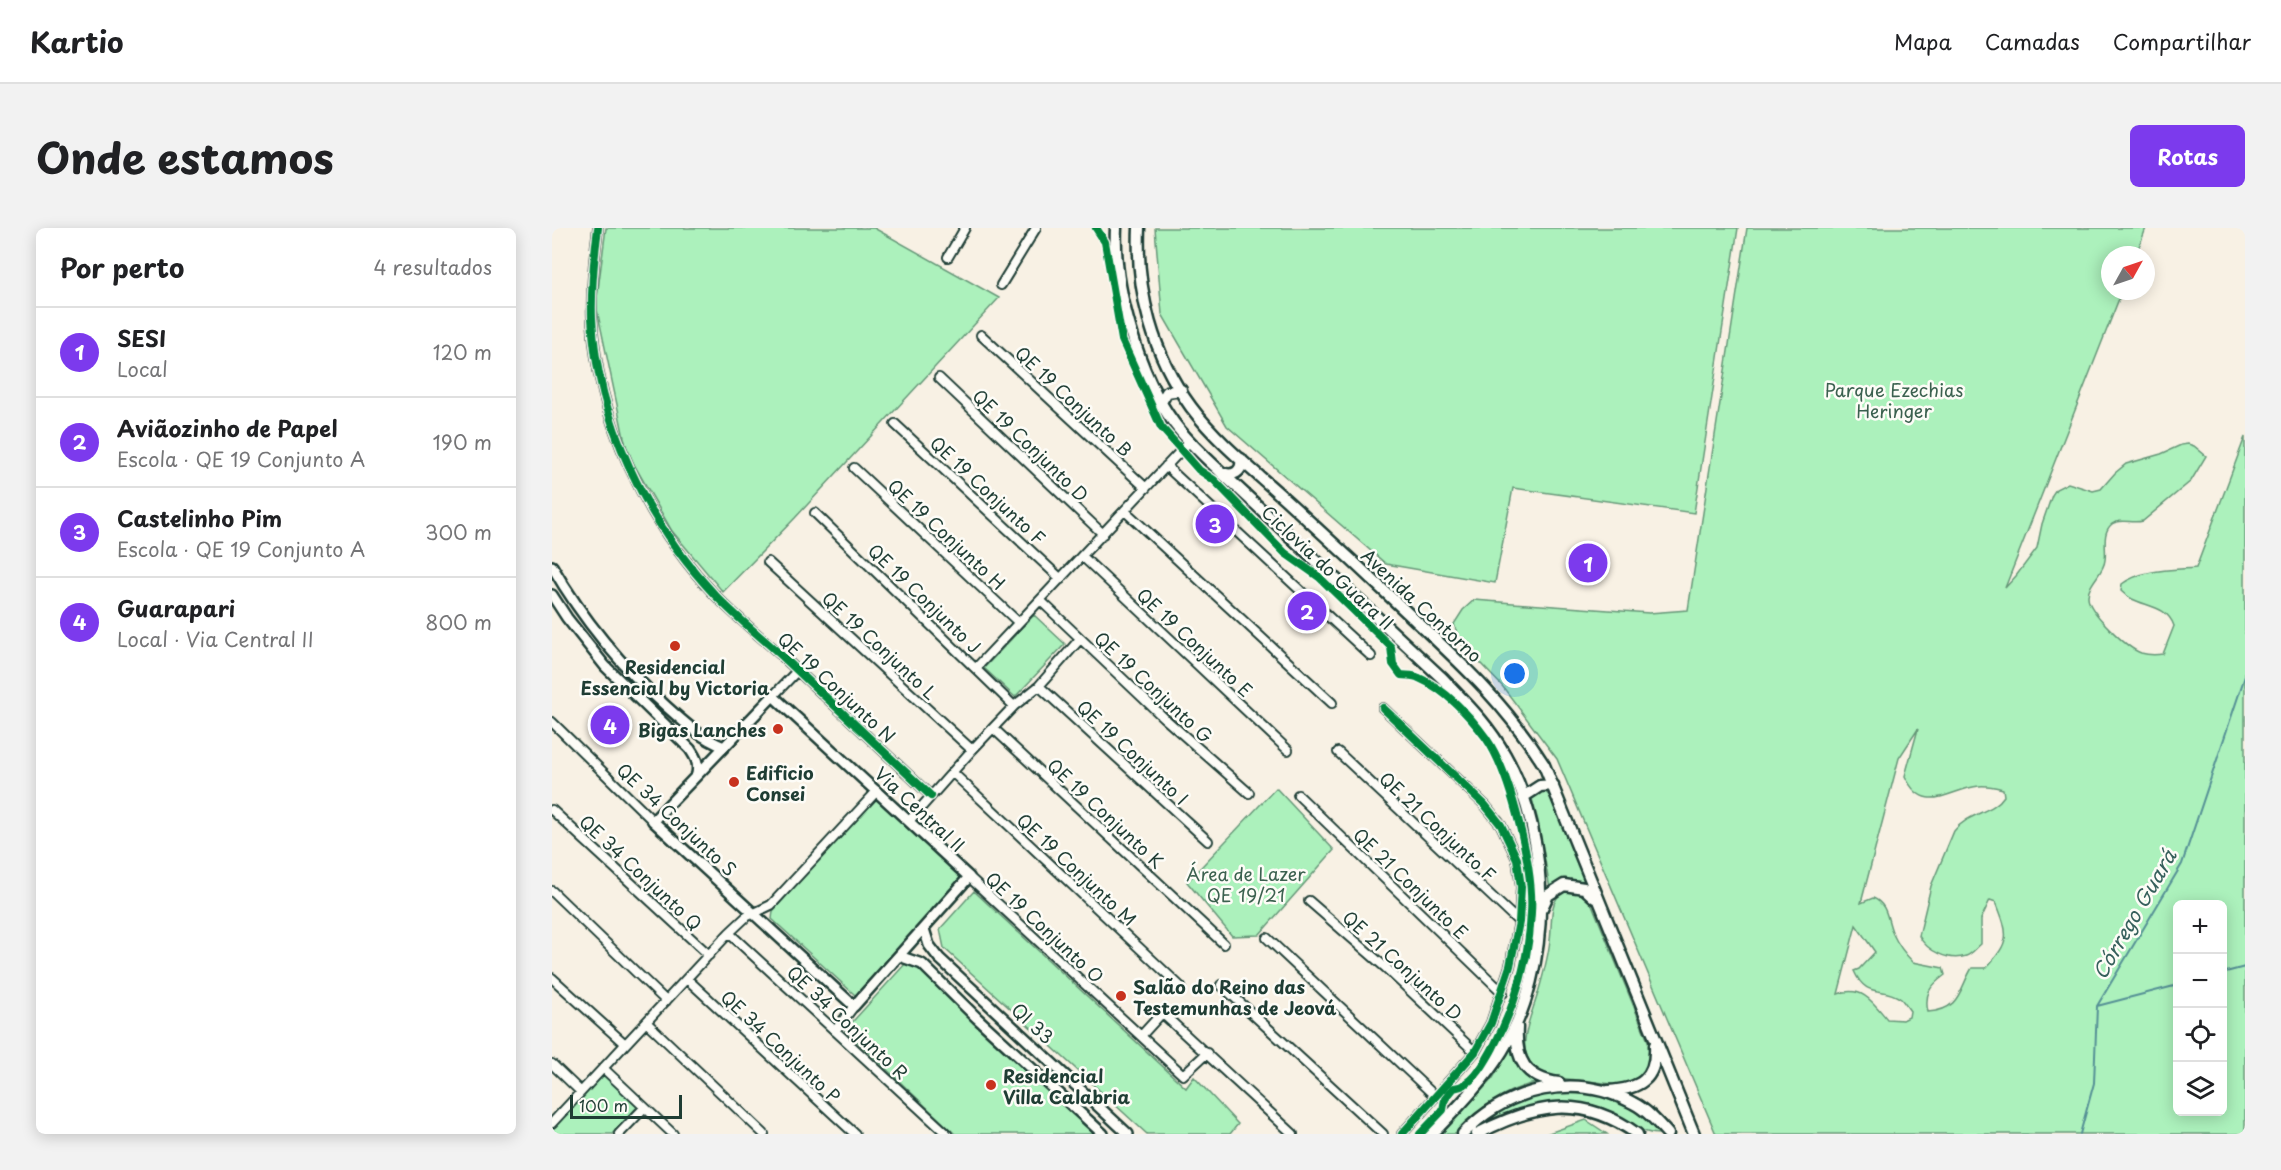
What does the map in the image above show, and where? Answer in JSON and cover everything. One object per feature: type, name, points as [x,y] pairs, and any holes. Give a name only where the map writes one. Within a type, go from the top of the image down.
[{"type":"main road","points":[[1116,228],[1118,269],[1125,307],[1147,372],[1173,422],[1189,442],[1442,678],[1472,709],[1492,734],[1506,757],[1524,797],[1540,868],[1541,910],[1531,980],[1518,1021],[1490,1071],[1432,1134]]},
{"type":"main road","name":"Avenida Contorno","points":[[1139,228],[1139,267],[1146,310],[1162,354],[1180,390],[1204,423],[1486,689],[1510,715],[1544,765],[1694,1134]]},
{"type":"main road","points":[[1161,402],[1167,392],[1180,390]]},
{"type":"main road","points":[[1222,473],[1232,475],[1237,473],[1242,464],[1241,459]]},
{"type":"main road","points":[[1524,797],[1540,786],[1553,785]]},
{"type":"main road","points":[[1541,910],[1548,896],[1564,885],[1584,888],[1597,900]]},
{"type":"main road","points":[[1518,1021],[1516,1048],[1524,1065],[1534,1075],[1548,1082],[1604,1091],[1633,1103],[1668,1134]]},
{"type":"main road","points":[[1604,1091],[1635,1087],[1646,1079],[1652,1070],[1655,1055],[1654,1038]]},
{"type":"main road","points":[[1463,1134],[1480,1118],[1516,1098],[1553,1087],[1571,1085]]},
{"type":"main road","points":[[1477,1134],[1508,1119],[1536,1110],[1556,1107],[1579,1108],[1601,1113],[1636,1134]]},
{"type":"street","name":"QE 19 Conjunto N","points":[[598,228],[592,319],[601,377],[619,443],[640,491],[666,535],[721,602],[931,796]]},
{"type":"street","points":[[948,257],[965,228]]},
{"type":"street","points":[[1001,285],[1036,228]]},
{"type":"street","name":"QE 19 Conjunto B","points":[[981,335],[1146,488]]},
{"type":"street","name":"QE 19 Conjunto D","points":[[939,378],[1103,534]]},
{"type":"street","name":"QE 19 Conjunto F","points":[[895,424],[1061,579]]},
{"type":"street","points":[[976,668],[1189,442]]},
{"type":"street","points":[[1166,466],[1371,656]]},
{"type":"street","name":"QE 19 Conjunto H","points":[[854,468],[1018,622]]},
{"type":"street","points":[[1125,512],[1332,703]]},
{"type":"street","name":"QE 19 Conjunto J","points":[[815,513],[1014,706]]},
{"type":"street","name":"QE 19 Conjunto E","points":[[1082,556],[1288,750]]},
{"type":"street","name":"QE 19 Conjunto L","points":[[768,562],[972,750]]},
{"type":"street","points":[[552,566],[579,609],[614,654],[653,695],[701,736],[724,747]]},
{"type":"street","points":[[552,595],[605,666],[690,749],[699,766],[697,774]]},
{"type":"street","name":"QE 19 Conjunto G","points":[[1041,601],[1249,793]]},
{"type":"street","points":[[567,618],[579,609]]},
{"type":"street","points":[[910,820],[972,750],[1014,706],[1039,686],[1080,639]]},
{"type":"street","points":[[653,820],[797,671]]},
{"type":"street","name":"QE 19 Conjunto I","points":[[1039,686],[1208,841]]},
{"type":"street","name":"Via Central II","points":[[773,696],[910,820],[969,877],[854,1005],[835,1031]]},
{"type":"street","name":"QE 21 Conjunto F","points":[[1383,708],[1485,805],[1501,825],[1512,845],[1521,876],[1519,922],[1503,993],[1491,1023],[1475,1052],[1402,1134]]},
{"type":"street","name":"QE 34 Conjunto S","points":[[552,722],[653,820],[754,913]]},
{"type":"street","name":"QE 19 Conjunto K","points":[[993,728],[1224,944]]},
{"type":"street","name":"QE 21 Conjunto F","points":[[1338,752],[1519,922]]},
{"type":"street","name":"QE 19 Conjunto M","points":[[952,772],[1181,987]]},
{"type":"street","points":[[552,1123],[729,933],[741,921],[771,905],[877,790]]},
{"type":"street","name":"QE 21 Conjunto E","points":[[1298,795],[1503,993]]},
{"type":"street","name":"QE 34 Conjunto Q","points":[[552,810],[709,955]]},
{"type":"street","points":[[1521,876],[1540,868]]},
{"type":"street","name":"QE 19 Conjunto O","points":[[969,877],[1183,1075],[1207,1053]]},
{"type":"street","points":[[552,891],[666,1001]]},
{"type":"street","name":"QE 21 Conjunto D","points":[[1309,901],[1394,975],[1475,1052]]},
{"type":"street","points":[[754,913],[854,1005]]},
{"type":"street","name":"QI 33","points":[[924,929],[929,945],[939,958],[1128,1134]]},
{"type":"street","name":"QE 34 Conjunto R","points":[[729,933],[947,1134]]},
{"type":"street","points":[[1268,938],[1436,1097]]},
{"type":"street","name":"QI 33","points":[[899,956],[922,964],[1103,1134]]},
{"type":"street","points":[[552,978],[624,1044]]},
{"type":"street","name":"QE 34 Conjunto P","points":[[687,979],[855,1134]]},
{"type":"street","points":[[1221,985],[1383,1134]]},
{"type":"street","points":[[977,1018],[990,1005]]},
{"type":"street","points":[[1141,1036],[1162,1014],[1293,1134]]},
{"type":"street","points":[[646,1022],[764,1134]]},
{"type":"street","points":[[552,1064],[581,1092]]},
{"type":"street","points":[[603,1068],[673,1134]]},
{"type":"street","points":[[620,1134],[644,1108]]},
{"type":"green space","points":[[606,228],[874,228],[999,298],[795,518],[723,592],[672,531],[627,452],[596,305]]},
{"type":"green space","points":[[1155,228],[1738,228],[1694,513],[1513,488],[1495,583],[1386,564],[1227,426],[1162,314]]},
{"type":"green space","name":"Parque Ezechias Heringer","points":[[1747,228],[2146,228],[2139,246],[2101,246],[2101,300],[2118,300],[2005,588],[2037,548],[2042,524],[2056,489],[2068,483],[2093,491],[2101,489],[2126,464],[2161,454],[2181,445],[2194,446],[2206,456],[2191,481],[2143,521],[2119,521],[2109,528],[2105,536],[2104,565],[2088,597],[2101,620],[2127,644],[2141,653],[2163,654],[2174,626],[2170,618],[2158,609],[2128,596],[2121,591],[2122,584],[2148,573],[2196,568],[2245,437],[2245,1134],[1716,1134],[1557,759],[1503,687],[1461,643],[1454,624],[1463,610],[1474,600],[1649,613],[1688,610]],"holes":[[[1918,729],[1905,776],[1912,788],[1920,795],[1929,798],[1938,798],[1979,786],[2003,789],[2004,796],[1994,806],[1967,820],[1954,831],[1931,886],[1919,936],[1927,946],[1939,954],[1953,958],[1968,955],[1981,944],[1981,919],[1990,900],[1996,902],[2003,922],[2004,944],[1986,968],[1972,968],[1953,1003],[1939,1010],[1928,1012],[1929,991],[1945,975],[1943,968],[1913,962],[1895,938],[1882,904],[1873,898],[1861,903],[1899,758]],[[1856,925],[1875,952],[1859,969],[1854,971],[1859,980],[1870,989],[1901,999],[1910,1011],[1909,1017],[1903,1020],[1887,1019],[1872,1001],[1860,993],[1838,994]]]},
{"type":"green space","points":[[1034,615],[1065,644],[1015,697],[984,668]]},
{"type":"green space","name":"Área de Lazer QE 19/21","points":[[1276,788],[1334,850],[1259,935],[1232,936],[1187,882]]},
{"type":"green space","points":[[1544,790],[1553,800],[1587,884],[1568,881],[1550,889],[1532,799],[1534,793]]},
{"type":"green space","points":[[881,797],[964,874],[964,885],[862,994],[855,995],[772,919],[773,911],[874,798]]},
{"type":"green space","points":[[1570,889],[1585,894],[1591,902],[1650,1046],[1652,1063],[1639,1077],[1628,1083],[1615,1084],[1555,1077],[1532,1065],[1527,1056],[1525,1036],[1547,960],[1554,903],[1563,892]]},
{"type":"green space","points":[[974,891],[1186,1088],[1194,1077],[1238,1124],[1230,1134],[1147,1134],[944,948],[940,929]]},
{"type":"green space","points":[[906,963],[920,966],[1098,1134],[955,1134],[845,1030]]},
{"type":"green space","points":[[1513,1044],[1540,1082],[1515,1089],[1494,1101],[1457,1134],[1442,1134],[1493,1078]]},
{"type":"green space","points":[[604,1074],[638,1106],[612,1134],[552,1134],[552,1127]]},
{"type":"green space","points":[[1559,1091],[1605,1096],[1627,1104],[1646,1116],[1661,1134],[1646,1132],[1612,1112],[1594,1105],[1576,1102],[1559,1102],[1525,1110],[1476,1132],[1494,1116],[1514,1104]]},
{"type":"green space","points":[[1586,1120],[1607,1134],[1546,1134]]},
{"type":"waterway","name":"Córrego Guará","points":[[2080,1134],[2094,1083],[2097,1006],[2182,864],[2245,676]]},
{"type":"waterway","points":[[2227,972],[2245,967]]},
{"type":"waterway","points":[[2097,1006],[2173,986]]},
{"type":"cycle path","points":[[598,228],[592,296],[596,356],[615,431],[647,502],[667,535],[715,595],[931,796]]},
{"type":"cycle path","name":"Ciclovia do Guara II","points":[[1096,228],[1105,242],[1122,340],[1161,427],[1199,470],[1214,480],[1285,553],[1319,577],[1391,647],[1393,664],[1401,675],[1415,676],[1429,683],[1465,712],[1486,738],[1504,774],[1519,823],[1529,873],[1531,913],[1524,966],[1508,1016],[1486,1061],[1472,1079],[1454,1088],[1445,1099],[1443,1110],[1420,1134]]},
{"type":"cycle path","points":[[1383,708],[1485,805],[1501,825],[1517,859],[1521,887],[1519,922],[1510,966],[1491,1023],[1475,1052],[1402,1134]]},
{"type":"place","name":"Castelinho Pim","points":[[1215,524]]},
{"type":"place","name":"SESI","points":[[1588,563]]},
{"type":"place","name":"Aviãozinho de Papel","points":[[1307,611]]},
{"type":"place","name":"Residencial Essencial by Victoria","points":[[675,646]]},
{"type":"place","name":"Guarapari","points":[[610,725]]},
{"type":"place","name":"Bigas Lanches","points":[[778,729]]},
{"type":"place","name":"Edificio Consei","points":[[734,782]]},
{"type":"place","name":"Salão do Reino das Testemunhas de Jeová","points":[[1121,996]]},
{"type":"place","name":"Residencial Villa Calabria","points":[[991,1085]]}]
